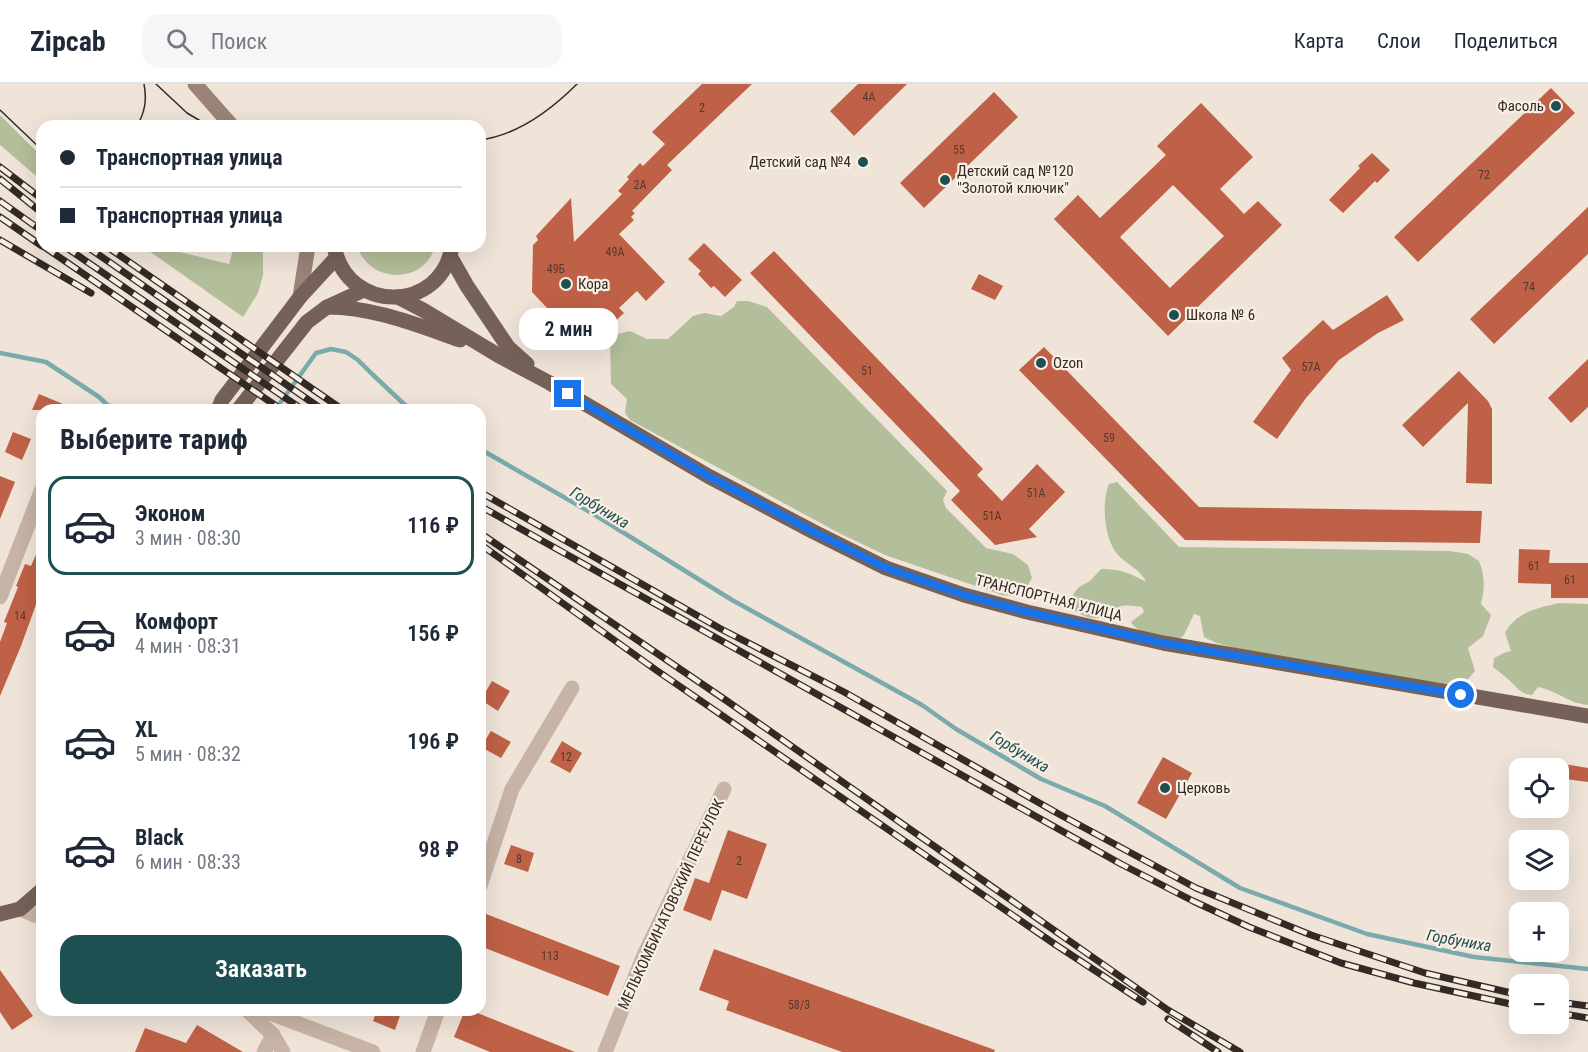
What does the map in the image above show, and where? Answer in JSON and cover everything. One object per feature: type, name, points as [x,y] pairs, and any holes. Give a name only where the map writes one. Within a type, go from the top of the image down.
[{"type":"main road","points":[[195,84],[227,120]]},
{"type":"main road","points":[[300,297],[307,252]]},
{"type":"main road","points":[[220,404],[335,252],[343,271],[364,290],[381,296],[398,297],[415,293],[430,285],[442,272],[451,252]]},
{"type":"main road","points":[[451,252],[467,286],[508,347],[548,382]]},
{"type":"main road","points":[[243,404],[307,322],[327,307],[364,290]]},
{"type":"main road","points":[[398,297],[548,382]]},
{"type":"main road","points":[[327,307],[354,308],[381,314],[459,340],[501,357]]},
{"type":"main road","name":"ТРАНСПОРТНАЯ УЛИЦА","points":[[548,382],[708,476],[814,532],[886,568],[964,595],[1163,643],[1588,716]]},
{"type":"main road","points":[[0,914],[20,909],[36,895]]},
{"type":"street","points":[[0,597],[36,504]]},
{"type":"street","points":[[486,868],[512,789],[572,688]]},
{"type":"street","name":"МЕЛЬКОМБИНАТОВСКИЙ ПЕРЕУЛОК","points":[[605,1052],[644,955],[724,789]]},
{"type":"street","points":[[20,909],[36,916]]},
{"type":"street","points":[[253,1016],[273,1035],[283,1052]]},
{"type":"street","points":[[278,1016],[373,1052]]},
{"type":"street","points":[[423,1052],[436,1016]]},
{"type":"street","points":[[264,1052],[273,1035]]},
{"type":"green space","points":[[0,115],[36,151],[36,176],[0,145]]},
{"type":"green space","points":[[151,252],[180,252],[229,264],[232,252],[263,252],[263,275],[258,293],[243,317]]},
{"type":"green space","points":[[360,252],[432,252],[420,268],[397,275],[373,268],[363,259]]},
{"type":"green space","points":[[737,301],[748,301],[767,307],[947,491],[943,500],[946,508],[986,548],[1013,554],[1028,565],[1032,578],[1021,597],[1002,595],[885,555],[839,533],[630,420],[625,413],[627,399],[611,384],[610,336],[630,331],[647,339],[668,339],[693,316],[704,313],[721,316],[734,307]]},
{"type":"green space","points":[[1117,482],[1179,547],[1450,551],[1468,554],[1479,561],[1484,582],[1481,604],[1491,615],[1483,636],[1468,648],[1475,671],[1463,685],[1453,688],[1243,650],[1216,643],[1204,637],[1200,616],[1194,614],[1184,635],[1179,639],[1152,635],[1135,627],[1131,622],[1144,612],[1142,607],[1121,606],[1096,618],[1083,615],[1070,607],[1074,593],[1101,569],[1125,572],[1146,582],[1138,571],[1119,556],[1107,532],[1105,501],[1109,484]]},
{"type":"green space","points":[[1559,603],[1588,604],[1588,705],[1538,687],[1532,695],[1524,693],[1493,667],[1494,658],[1511,651],[1505,633],[1515,620],[1528,612]]},
{"type":"building","points":[[702,84],[752,84],[667,165],[672,170],[632,211],[635,213],[631,217],[634,220],[619,234],[665,282],[646,301],[637,291],[619,308],[624,313],[608,328],[604,324],[598,331],[563,325],[532,292],[533,245],[538,240],[536,236],[571,198],[574,242],[622,194],[618,191],[640,163],[643,166],[665,144],[652,132]]},
{"type":"building","name":"Детский сад №4","points":[[858,84],[907,84],[854,136],[830,111]]},
{"type":"building","points":[[1551,88],[1575,113],[1418,262],[1394,237]]},
{"type":"building","name":"Детский сад №120 \"Золотой ключик\"","points":[[994,92],[1018,117],[924,208],[900,183]]},
{"type":"building","points":[[1201,103],[1253,157],[1220,189],[1244,214],[1258,201],[1282,225],[1168,336],[1054,219],[1078,195],[1100,218],[1166,155],[1157,146]],"holes":[[[1173,185],[1224,236],[1170,288],[1120,237]]]},
{"type":"building","points":[[1372,153],[1390,170],[1377,183],[1375,181],[1343,213],[1329,200]]},
{"type":"building","points":[[1588,207],[1588,254],[1494,344],[1470,319]]},
{"type":"building","points":[[704,243],[742,280],[725,297],[714,286],[711,288],[698,274],[701,271],[688,259]]},
{"type":"building","points":[[774,251],[983,469],[977,475],[1002,501],[1037,464],[1065,492],[1029,529],[1037,537],[995,545],[951,500],[960,491],[750,273]]},
{"type":"building","points":[[979,274],[1003,286],[995,300],[971,289]]},
{"type":"building","points":[[1387,295],[1404,320],[1378,333],[1339,360],[1306,398],[1277,439],[1253,422],[1291,370],[1282,358],[1323,320],[1333,330]]},
{"type":"building","points":[[1044,347],[1199,507],[1482,511],[1480,543],[1185,540],[1019,370]]},
{"type":"building","points":[[1588,359],[1588,407],[1571,423],[1548,398]]},
{"type":"building","points":[[1459,371],[1488,401],[1492,409],[1492,484],[1466,483],[1468,403],[1423,447],[1402,425]]},
{"type":"building","points":[[39,394],[63,404],[36,404],[36,410],[32,410]]},
{"type":"building","points":[[13,432],[31,439],[22,460],[5,452]]},
{"type":"building","points":[[0,476],[15,482],[0,519]]},
{"type":"building","points":[[1519,549],[1550,550],[1549,563],[1588,563],[1588,598],[1551,598],[1551,584],[1518,583]]},
{"type":"building","points":[[36,555],[36,605],[0,696],[0,642],[7,623],[4,622],[25,564],[31,566]]},
{"type":"building","points":[[492,681],[510,691],[498,711],[486,703],[486,691]]},
{"type":"building","points":[[491,731],[511,742],[501,758],[486,750],[486,739]]},
{"type":"building","points":[[562,741],[582,753],[570,773],[550,762]]},
{"type":"building","name":"Церковь","points":[[1163,757],[1192,773],[1166,819],[1137,803]]},
{"type":"building","points":[[1569,765],[1588,768],[1588,782],[1569,779]]},
{"type":"building","points":[[728,830],[767,844],[747,899],[722,890],[711,921],[683,910],[695,878],[709,883]]},
{"type":"building","points":[[511,845],[534,853],[528,872],[504,864]]},
{"type":"building","points":[[486,914],[620,966],[608,996],[486,948]]},
{"type":"building","points":[[714,949],[995,1050],[994,1052],[842,1052],[726,1010],[729,1001],[699,990]]},
{"type":"building","points":[[0,970],[33,1016],[12,1030],[0,1012]]},
{"type":"building","points":[[375,1016],[400,1016],[395,1030],[373,1021]]},
{"type":"building","points":[[463,1016],[485,1016],[575,1052],[490,1052],[454,1037]]},
{"type":"building","points":[[197,1025],[243,1052],[135,1052],[145,1028],[186,1043]]},
{"type":"waterway","name":"Горбуниха","points":[[279,404],[316,353],[331,349],[346,352],[358,360],[404,404]]},
{"type":"waterway","name":"Горбуниха","points":[[0,353],[46,362],[107,404]]},
{"type":"waterway","name":"Горбуниха","points":[[486,452],[595,515],[732,600],[922,705],[956,729],[1041,779],[1105,806],[1240,888],[1367,934],[1474,957],[1588,969]]},
{"type":"tram line","points":[[140,120],[145,106],[144,84]]},
{"type":"tram line","points":[[156,84],[187,113],[199,120]]},
{"type":"tram line","points":[[486,139],[508,133],[533,120],[577,84]]},
{"type":"tram line","points":[[0,110],[36,144]]},
{"type":"railway","points":[[0,167],[36,194]]},
{"type":"railway","points":[[0,179],[36,208]]},
{"type":"railway","points":[[0,201],[36,227]]},
{"type":"railway","points":[[0,217],[36,242]]},
{"type":"railway","points":[[0,240],[91,293]]},
{"type":"railway","points":[[52,252],[273,404]]},
{"type":"railway","points":[[73,252],[294,404]]},
{"type":"railway","points":[[95,252],[314,404]]},
{"type":"railway","points":[[115,252],[334,404]]},
{"type":"railway","points":[[486,495],[721,629],[844,692],[1057,813],[1196,888],[1311,935],[1425,973],[1509,992]]},
{"type":"railway","points":[[486,509],[1121,864],[1193,901],[1249,927],[1341,963],[1414,983],[1509,1004]]},
{"type":"railway","points":[[486,537],[727,701],[1168,1010],[1240,1052]]},
{"type":"railway","points":[[486,548],[656,670],[1056,945],[1143,1002]]},
{"type":"railway","points":[[1569,1003],[1588,1006]]},
{"type":"railway","points":[[1569,1015],[1588,1018]]},
{"type":"railway","points":[[1168,1019],[1218,1052]]},
{"type":"place","name":"Фасоль","points":[[1556,106]]},
{"type":"place","name":"Детский сад №4","points":[[863,162]]},
{"type":"place","name":"Детский сад №120 \"Золотой ключик\"","points":[[945,180]]},
{"type":"place","name":"Кора","points":[[566,284]]},
{"type":"place","name":"Школа № 6","points":[[1174,315]]},
{"type":"place","name":"Ozon","points":[[1041,363]]},
{"type":"place","name":"Церковь","points":[[1165,788]]},
{"type":"route","points":[[568,394],[708,476],[814,532],[886,568],[964,595],[1163,643],[1461,695]]}]
